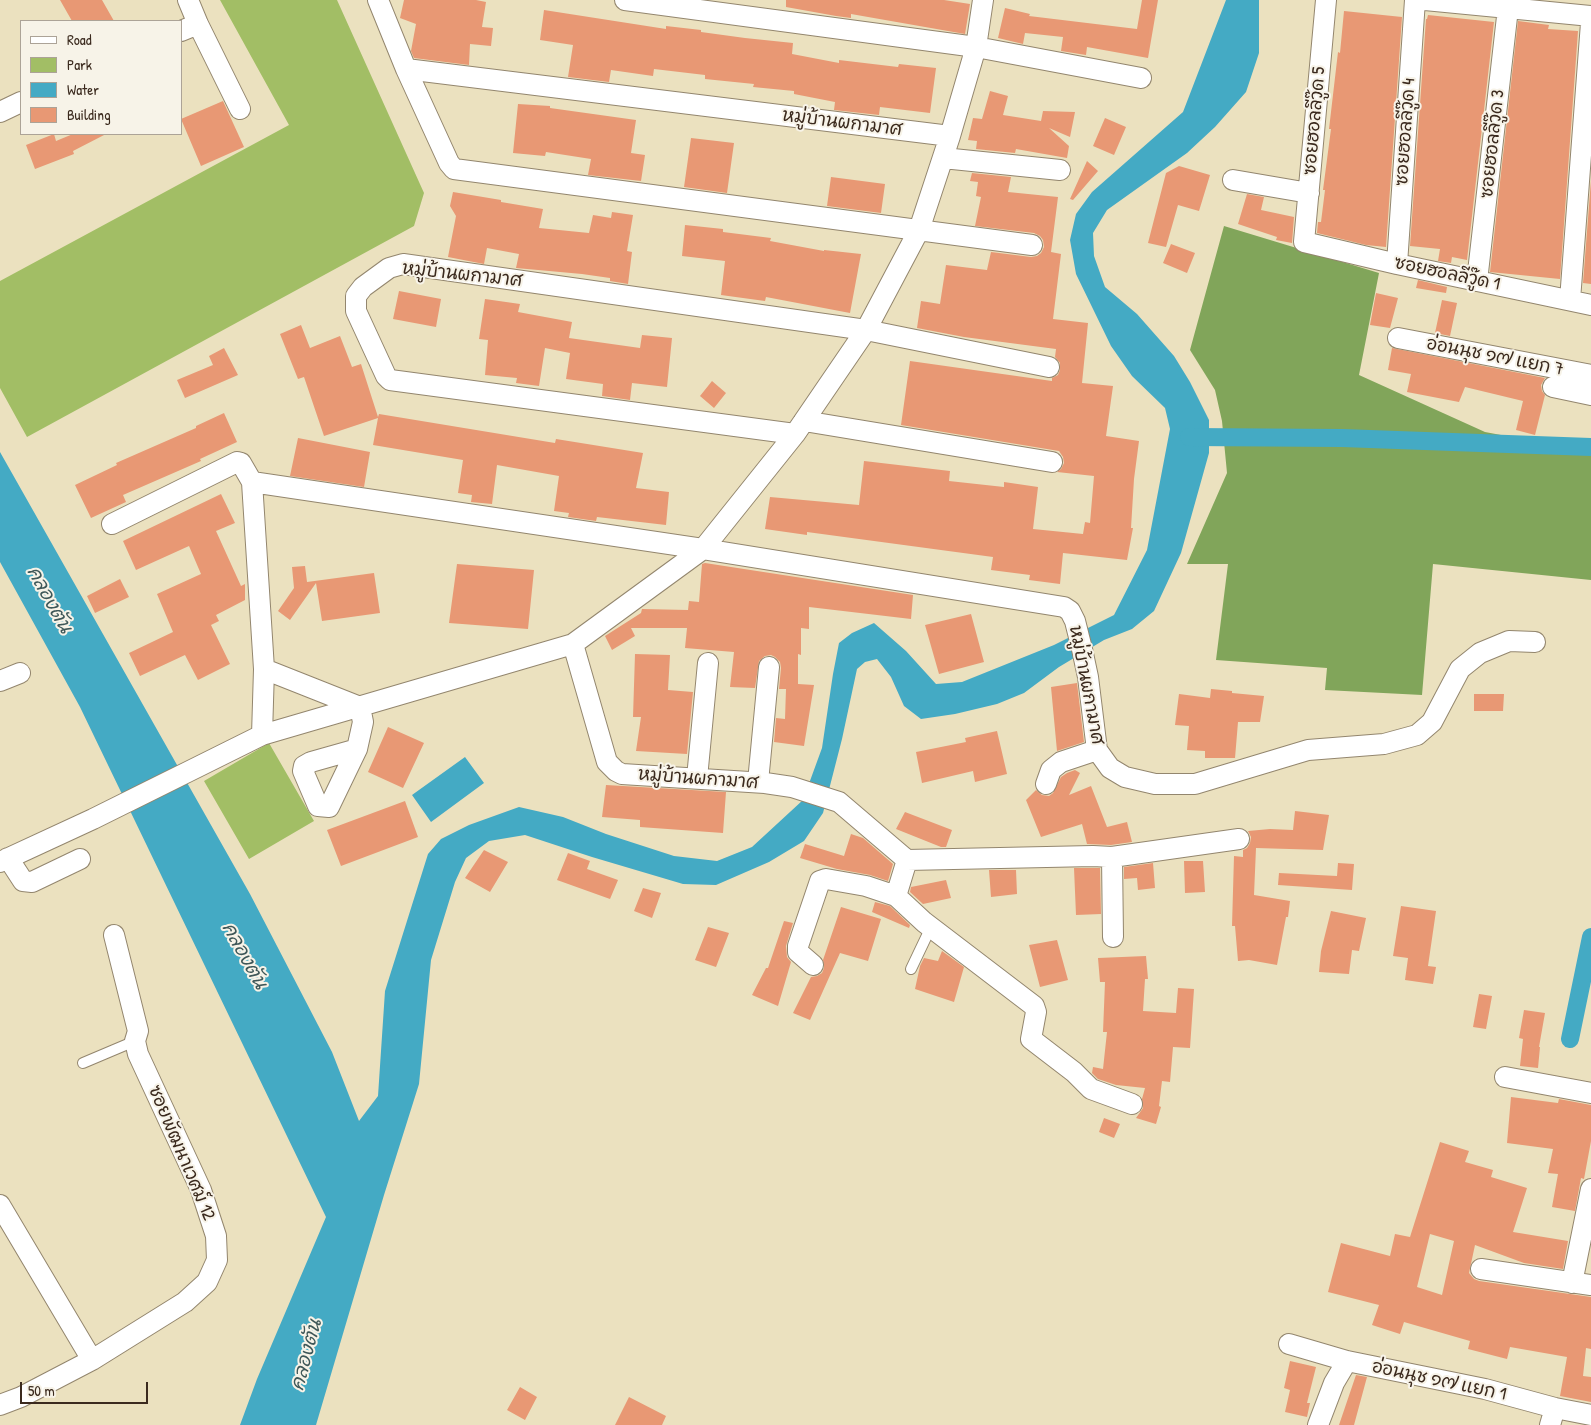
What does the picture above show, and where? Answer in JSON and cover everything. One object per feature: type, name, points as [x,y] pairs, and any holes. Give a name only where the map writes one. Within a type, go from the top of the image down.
[{"type":"street","points":[[188,0],[190,27],[240,109]]},
{"type":"street","points":[[378,0],[406,69],[449,163],[454,169],[1032,246]]},
{"type":"street","points":[[625,0],[976,47],[1141,78]]},
{"type":"street","points":[[80,859],[32,882],[23,881],[4,860],[93,819],[262,735],[573,644],[703,548],[800,427],[866,330],[919,230],[950,136],[976,47],[983,0]]},
{"type":"street","name":"ซอยฮอลลีวู๊ด 5","points":[[1304,242],[1326,0]]},
{"type":"street","name":"ซอยฮอลลีวู๊ด 4","points":[[1397,264],[1415,0]]},
{"type":"street","points":[[1424,0],[1591,16]]},
{"type":"street","name":"ซอยฮอลลีวู๊ด 3","points":[[1478,281],[1508,8]]},
{"type":"street","points":[[1570,300],[1591,23]]},
{"type":"street","name":"หมู่บ้านผกามาศ","points":[[406,69],[950,136]]},
{"type":"street","points":[[0,112],[20,102]]},
{"type":"street","points":[[943,158],[1060,170]]},
{"type":"street","points":[[1233,180],[1309,192]]},
{"type":"street","name":"ซอยฮอลลีวู๊ด 1","points":[[1304,242],[1397,264],[1591,305]]},
{"type":"street","name":"หมู่บ้านผกามาศ","points":[[800,427],[390,380],[386,376],[356,311],[356,296],[363,287],[389,268],[403,264],[866,330]]},
{"type":"street","points":[[866,330],[1049,368]]},
{"type":"street","name":"อ่อนนุช ๑๗ แยก 7","points":[[1398,338],[1591,375]]},
{"type":"street","points":[[1553,387],[1591,395]]},
{"type":"street","points":[[800,427],[1052,462]]},
{"type":"street","points":[[112,524],[236,462],[244,466],[252,482],[264,669],[262,735]]},
{"type":"street","name":"หมู่บ้านผกามาศ","points":[[252,482],[703,548],[1064,607],[1070,611],[1075,621],[1088,677],[1097,750],[1110,768],[1125,777],[1155,784],[1195,784],[1308,750],[1384,744],[1417,735],[1432,722],[1460,669],[1480,653],[1509,641],[1535,642]]},
{"type":"street","name":"หมู่บ้านผกามาศ","points":[[573,644],[609,765],[622,774],[758,782],[792,787],[839,802],[907,860]]},
{"type":"street","points":[[696,778],[708,663]]},
{"type":"street","points":[[758,782],[769,667]]},
{"type":"street","points":[[264,669],[360,707]]},
{"type":"street","points":[[0,681],[20,673]]},
{"type":"street","points":[[357,749],[363,722],[360,707]]},
{"type":"street","points":[[1046,784],[1051,770],[1061,762],[1097,750]]},
{"type":"street","points":[[896,896],[907,860],[1102,856],[1112,858],[1239,839]]},
{"type":"street","points":[[1112,858],[1113,937]]},
{"type":"street","points":[[813,965],[798,952],[798,946],[820,881],[826,879],[866,886],[896,896],[931,927],[1034,1006],[1036,1012],[1031,1039],[1074,1072],[1091,1089],[1132,1104]]},
{"type":"street","name":"ซอยพัฒนาเวศม์ 12","points":[[0,1404],[21,1397],[92,1360],[185,1302],[207,1282],[217,1260],[216,1236],[201,1190],[138,1054],[135,1041],[138,1031],[114,936]]},
{"type":"street","points":[[1505,1077],[1591,1093]]},
{"type":"street","points":[[1481,1269],[1582,1284],[1591,1189]]},
{"type":"street","points":[[0,1205],[92,1360]]},
{"type":"street","name":"อ่อนนุช ๑๗ แยก 1","points":[[1289,1344],[1347,1361],[1485,1389],[1552,1416],[1591,1415]]},
{"type":"street","points":[[1318,1425],[1334,1383],[1347,1361]]},
{"type":"lane","points":[[911,969],[931,927]]},
{"type":"lane","points":[[83,1064],[135,1041]]},
{"type":"green space","points":[[220,0],[337,0],[424,193],[414,226],[27,437],[0,388],[0,281],[289,125]]},
{"type":"green space","points":[[1224,226],[1379,273],[1359,375],[1485,432],[1591,452],[1591,580],[1433,564],[1422,695],[1325,690],[1327,668],[1216,660],[1228,564],[1187,564],[1227,473],[1222,421],[1215,390],[1190,350]]},
{"type":"green space","points":[[269,743],[314,821],[249,859],[204,781]]},
{"type":"water","name":"คลองตัน","points":[[1226,0],[1259,0],[1259,53],[1246,92],[1215,127],[1187,153],[1107,210],[1093,233],[1094,256],[1105,287],[1137,314],[1174,356],[1190,382],[1209,420],[1209,453],[1181,553],[1154,611],[1132,629],[1104,640],[1059,667],[1024,693],[997,704],[955,714],[921,719],[904,706],[891,677],[877,659],[865,662],[857,669],[823,813],[804,841],[769,862],[716,885],[683,884],[525,835],[489,841],[466,858],[455,882],[431,960],[419,1084],[316,1425],[240,1425],[257,1379],[326,1217],[80,707],[0,562],[0,452],[250,894],[332,1052],[359,1121],[378,1096],[385,991],[428,854],[441,839],[469,825],[519,807],[563,817],[606,834],[674,856],[717,861],[752,847],[803,800],[822,748],[839,643],[852,633],[874,623],[906,651],[936,684],[962,682],[1054,645],[1114,615],[1147,550],[1170,429],[1165,408],[1132,376],[1111,346],[1076,274],[1070,240],[1076,214],[1092,192],[1183,112]]},
{"type":"water","points":[[465,757],[484,783],[431,822],[412,795]]},
{"type":"building","points":[[60,0],[102,0],[113,20],[71,20]]},
{"type":"building","points":[[404,0],[476,0],[486,2],[482,27],[493,28],[491,46],[470,44],[469,65],[414,58],[411,51],[416,24],[400,18]]},
{"type":"building","points":[[786,0],[944,0],[970,4],[965,34],[851,14],[851,18],[786,7]]},
{"type":"building","points":[[1142,0],[1158,0],[1148,58],[1087,47],[1086,55],[1061,51],[1063,37],[1025,33],[1023,44],[998,38],[1005,8],[1030,14],[1029,16],[1137,29]]},
{"type":"building","points":[[544,10],[666,29],[666,26],[793,43],[792,54],[839,63],[839,60],[898,67],[899,64],[936,68],[930,113],[880,107],[879,115],[834,110],[835,102],[794,94],[794,91],[753,87],[754,84],[705,79],[705,75],[654,69],[653,76],[611,70],[609,82],[568,77],[573,45],[540,40]]},
{"type":"building","points":[[1344,11],[1402,17],[1386,247],[1366,245],[1317,233],[1318,222],[1321,222],[1325,190],[1323,190],[1331,129],[1329,129]]},
{"type":"building","points":[[1428,15],[1494,22],[1467,260],[1452,257],[1451,263],[1438,261],[1440,249],[1410,246],[1426,19]]},
{"type":"building","points":[[1518,21],[1549,25],[1548,29],[1578,31],[1560,279],[1490,272]]},
{"type":"building","points":[[990,91],[1008,96],[1003,115],[1041,121],[1043,111],[1075,112],[1070,137],[1049,128],[1069,146],[1067,158],[1016,149],[1015,153],[976,149],[977,141],[968,140],[973,118],[982,119]]},
{"type":"building","points":[[223,101],[244,147],[201,166],[182,119]]},
{"type":"building","points":[[518,104],[550,106],[550,108],[636,120],[631,153],[645,155],[641,181],[588,175],[591,159],[546,152],[545,156],[513,153]]},
{"type":"building","points":[[1105,118],[1126,127],[1114,155],[1093,146]]},
{"type":"building","points":[[51,135],[54,135],[56,141],[71,135],[104,135],[73,151],[74,154],[35,169],[26,145]]},
{"type":"building","points":[[691,138],[734,143],[727,193],[684,187]]},
{"type":"building","points":[[1087,161],[1098,171],[1073,200],[1070,199]]},
{"type":"building","points":[[1179,166],[1210,175],[1199,211],[1178,205],[1166,247],[1148,243],[1166,173]]},
{"type":"building","points":[[972,173],[1011,177],[1008,192],[1058,197],[1051,252],[1061,254],[1053,319],[1088,323],[1082,383],[1113,386],[1106,436],[1139,441],[1134,479],[1131,528],[1133,528],[1127,560],[1063,553],[1060,584],[1029,580],[1030,575],[991,570],[993,557],[807,532],[807,535],[765,529],[770,497],[859,505],[864,461],[950,471],[949,481],[1004,487],[1004,482],[1038,487],[1033,529],[1083,534],[1085,522],[1090,523],[1094,476],[1057,472],[1064,463],[1059,451],[901,425],[910,361],[1052,381],[1052,378],[1058,375],[1060,370],[1060,363],[1055,357],[1056,349],[964,337],[917,328],[921,301],[940,304],[946,265],[987,270],[991,252],[1031,257],[1041,253],[1044,247],[1043,240],[1034,233],[975,226],[981,197],[976,196],[978,182],[970,181]]},
{"type":"building","points":[[831,177],[885,184],[881,213],[827,206]]},
{"type":"building","points":[[1591,180],[1591,284],[1583,283]]},
{"type":"building","points":[[453,192],[543,209],[539,228],[589,233],[593,215],[611,218],[612,212],[633,215],[627,251],[632,252],[628,284],[610,281],[610,278],[582,274],[516,268],[519,254],[487,248],[484,264],[448,257],[456,216],[450,206]]},
{"type":"building","points":[[1247,194],[1264,197],[1261,210],[1294,217],[1292,243],[1276,240],[1277,237],[1238,224]]},
{"type":"building","points":[[685,225],[723,229],[723,232],[771,238],[770,241],[824,251],[861,254],[850,313],[766,297],[765,301],[721,295],[725,261],[682,256]]},
{"type":"building","points":[[1171,244],[1195,253],[1187,273],[1163,263]]},
{"type":"building","points":[[1418,280],[1447,287],[1446,293],[1416,288]]},
{"type":"building","points":[[399,291],[441,299],[436,327],[393,319]]},
{"type":"building","points":[[1376,293],[1398,298],[1390,328],[1370,325]]},
{"type":"building","points":[[485,299],[520,304],[518,312],[572,322],[569,338],[640,348],[642,335],[672,338],[667,387],[632,383],[630,400],[602,396],[603,384],[566,379],[570,353],[545,348],[539,386],[516,383],[517,378],[485,375],[488,340],[479,339]]},
{"type":"building","points":[[1442,300],[1457,303],[1450,336],[1435,333]]},
{"type":"building","points":[[301,325],[310,348],[340,336],[352,367],[361,364],[378,417],[379,414],[555,443],[556,439],[643,453],[636,488],[669,492],[666,525],[597,517],[596,521],[568,517],[569,513],[554,511],[559,476],[497,465],[492,504],[471,502],[472,495],[458,493],[463,460],[373,445],[378,418],[324,436],[304,377],[298,379],[280,334]]},
{"type":"building","points":[[224,348],[238,375],[185,398],[177,380],[213,365],[209,356]]},
{"type":"building","points":[[1392,348],[1545,378],[1541,385],[1545,395],[1535,435],[1516,430],[1523,401],[1465,387],[1459,402],[1407,392],[1411,374],[1388,370]]},
{"type":"building","points":[[712,381],[726,393],[714,408],[700,396]]},
{"type":"building","points":[[224,413],[237,442],[200,459],[201,461],[123,495],[126,502],[91,518],[75,485],[117,465],[116,463],[196,428],[196,426]]},
{"type":"building","points":[[298,438],[370,452],[364,487],[290,476]]},
{"type":"building","points":[[221,494],[235,523],[216,531],[241,586],[245,584],[245,600],[216,615],[219,621],[211,625],[230,664],[198,680],[185,655],[140,676],[129,653],[173,632],[157,594],[201,574],[189,546],[136,570],[123,541]]},
{"type":"building","points":[[457,564],[534,570],[528,629],[449,623]]},
{"type":"building","points":[[702,564],[913,595],[911,619],[809,607],[809,629],[801,628],[801,655],[798,654],[798,684],[814,685],[804,746],[774,742],[776,718],[785,719],[786,689],[779,689],[781,668],[780,662],[775,657],[771,655],[765,656],[759,661],[755,688],[730,687],[734,652],[685,648],[687,628],[631,628],[635,636],[612,650],[605,636],[641,613],[642,609],[688,610],[689,601],[699,602]]},
{"type":"building","points":[[305,566],[307,582],[374,573],[380,613],[322,621],[316,583],[290,620],[278,611],[294,588],[292,567]]},
{"type":"building","points":[[120,579],[129,597],[95,613],[87,596]]},
{"type":"building","points":[[971,614],[984,662],[939,674],[925,625]]},
{"type":"building","points":[[635,654],[670,655],[668,690],[693,692],[687,754],[636,751],[641,717],[633,717]]},
{"type":"building","points":[[1077,683],[1084,742],[1057,751],[1051,687]]},
{"type":"building","points":[[1211,689],[1264,696],[1260,722],[1238,722],[1235,758],[1205,758],[1205,751],[1187,750],[1189,726],[1175,725],[1179,694],[1210,698]]},
{"type":"building","points":[[1474,694],[1504,694],[1503,711],[1474,711]]},
{"type":"building","points":[[388,727],[424,743],[403,788],[368,772]]},
{"type":"building","points":[[997,731],[1007,774],[975,782],[973,771],[922,783],[916,752],[966,742],[965,738]]},
{"type":"building","points":[[1075,770],[1080,773],[1069,795],[1091,786],[1107,827],[1127,822],[1132,842],[1111,845],[1087,844],[1082,824],[1041,837],[1026,800],[1036,790],[1042,795],[1049,796],[1053,793],[1061,777]]},
{"type":"building","points":[[606,785],[726,792],[723,833],[640,827],[640,820],[602,817]]},
{"type":"building","points":[[405,801],[418,837],[341,866],[327,830]]},
{"type":"building","points":[[1295,811],[1329,815],[1323,850],[1256,848],[1254,895],[1290,901],[1288,917],[1286,917],[1277,965],[1249,960],[1238,961],[1235,926],[1232,926],[1234,856],[1243,857],[1243,850],[1250,843],[1251,837],[1248,831],[1270,829],[1293,830]]},
{"type":"building","points":[[905,812],[952,830],[946,847],[941,847],[896,829]]},
{"type":"building","points":[[851,834],[863,838],[893,864],[888,881],[800,858],[805,844],[844,856]]},
{"type":"building","points":[[484,850],[508,862],[490,892],[465,878]]},
{"type":"building","points":[[568,853],[590,861],[587,869],[618,880],[610,899],[557,880]]},
{"type":"building","points":[[1184,861],[1203,861],[1205,892],[1185,893]]},
{"type":"building","points":[[1153,863],[1155,888],[1138,890],[1137,878],[1124,879],[1124,867]]},
{"type":"building","points":[[1338,863],[1354,864],[1352,890],[1278,885],[1279,873],[1337,876]]},
{"type":"building","points":[[1074,868],[1100,868],[1101,914],[1076,915]]},
{"type":"building","points":[[989,870],[1016,870],[1017,894],[991,897]]},
{"type":"building","points":[[946,880],[951,898],[923,904],[910,892],[911,887]]},
{"type":"building","points":[[643,888],[661,893],[652,918],[634,911]]},
{"type":"building","points":[[875,902],[890,906],[910,925],[909,928],[872,912]]},
{"type":"building","points":[[1401,906],[1436,911],[1428,966],[1436,967],[1433,984],[1405,980],[1408,958],[1393,956]]},
{"type":"building","points":[[841,907],[881,919],[868,961],[840,953],[810,1020],[793,1013],[811,977],[822,973],[824,968],[823,960]]},
{"type":"building","points":[[1331,911],[1366,918],[1359,951],[1352,950],[1349,974],[1319,972],[1321,951]]},
{"type":"building","points":[[784,921],[793,923],[786,946],[787,957],[791,962],[778,1006],[752,995],[766,968],[768,968]]},
{"type":"building","points":[[708,927],[729,933],[716,967],[695,960]]},
{"type":"building","points":[[1057,940],[1068,980],[1040,987],[1029,945]]},
{"type":"building","points":[[942,951],[964,967],[954,1002],[915,989],[920,966],[924,958],[938,961]]},
{"type":"building","points":[[1146,956],[1148,979],[1145,979],[1143,1011],[1176,1013],[1178,988],[1194,989],[1190,1048],[1173,1047],[1170,1082],[1162,1081],[1159,1106],[1161,1107],[1156,1124],[1136,1118],[1143,1108],[1142,1099],[1145,1088],[1116,1085],[1098,1079],[1092,1073],[1093,1067],[1103,1069],[1107,1032],[1103,1032],[1105,982],[1100,982],[1098,958]]},
{"type":"building","points":[[1479,994],[1492,996],[1486,1029],[1473,1027]]},
{"type":"building","points":[[1524,1010],[1545,1013],[1539,1047],[1538,1068],[1520,1066],[1523,1039],[1519,1038]]},
{"type":"building","points":[[1511,1097],[1558,1103],[1559,1099],[1591,1105],[1591,1141],[1584,1179],[1581,1178],[1575,1211],[1552,1207],[1558,1174],[1548,1173],[1553,1149],[1507,1143]]},
{"type":"building","points":[[1104,1118],[1120,1124],[1114,1138],[1099,1132]]},
{"type":"building","points":[[1440,1142],[1469,1151],[1465,1162],[1493,1170],[1491,1177],[1527,1188],[1513,1232],[1568,1241],[1563,1269],[1524,1263],[1475,1245],[1469,1273],[1474,1279],[1479,1281],[1591,1297],[1591,1349],[1586,1348],[1583,1376],[1591,1377],[1591,1402],[1560,1396],[1567,1357],[1510,1347],[1507,1359],[1468,1349],[1470,1341],[1404,1322],[1400,1334],[1372,1325],[1379,1305],[1328,1292],[1341,1243],[1390,1256],[1395,1234],[1410,1237]],"holes":[[[1430,1234],[1454,1241],[1442,1295],[1417,1287]]]},
{"type":"building","points":[[1290,1361],[1316,1367],[1307,1403],[1310,1403],[1307,1417],[1285,1412],[1290,1390],[1284,1388]]},
{"type":"building","points":[[1356,1375],[1367,1377],[1354,1425],[1339,1425]]},
{"type":"building","points":[[520,1387],[537,1397],[525,1420],[507,1410]]},
{"type":"building","points":[[629,1397],[666,1416],[662,1425],[615,1425]]},
{"type":"waterway","points":[[1189,437],[1342,438],[1591,447]]},
{"type":"waterway","points":[[1570,1039],[1591,937]]}]
